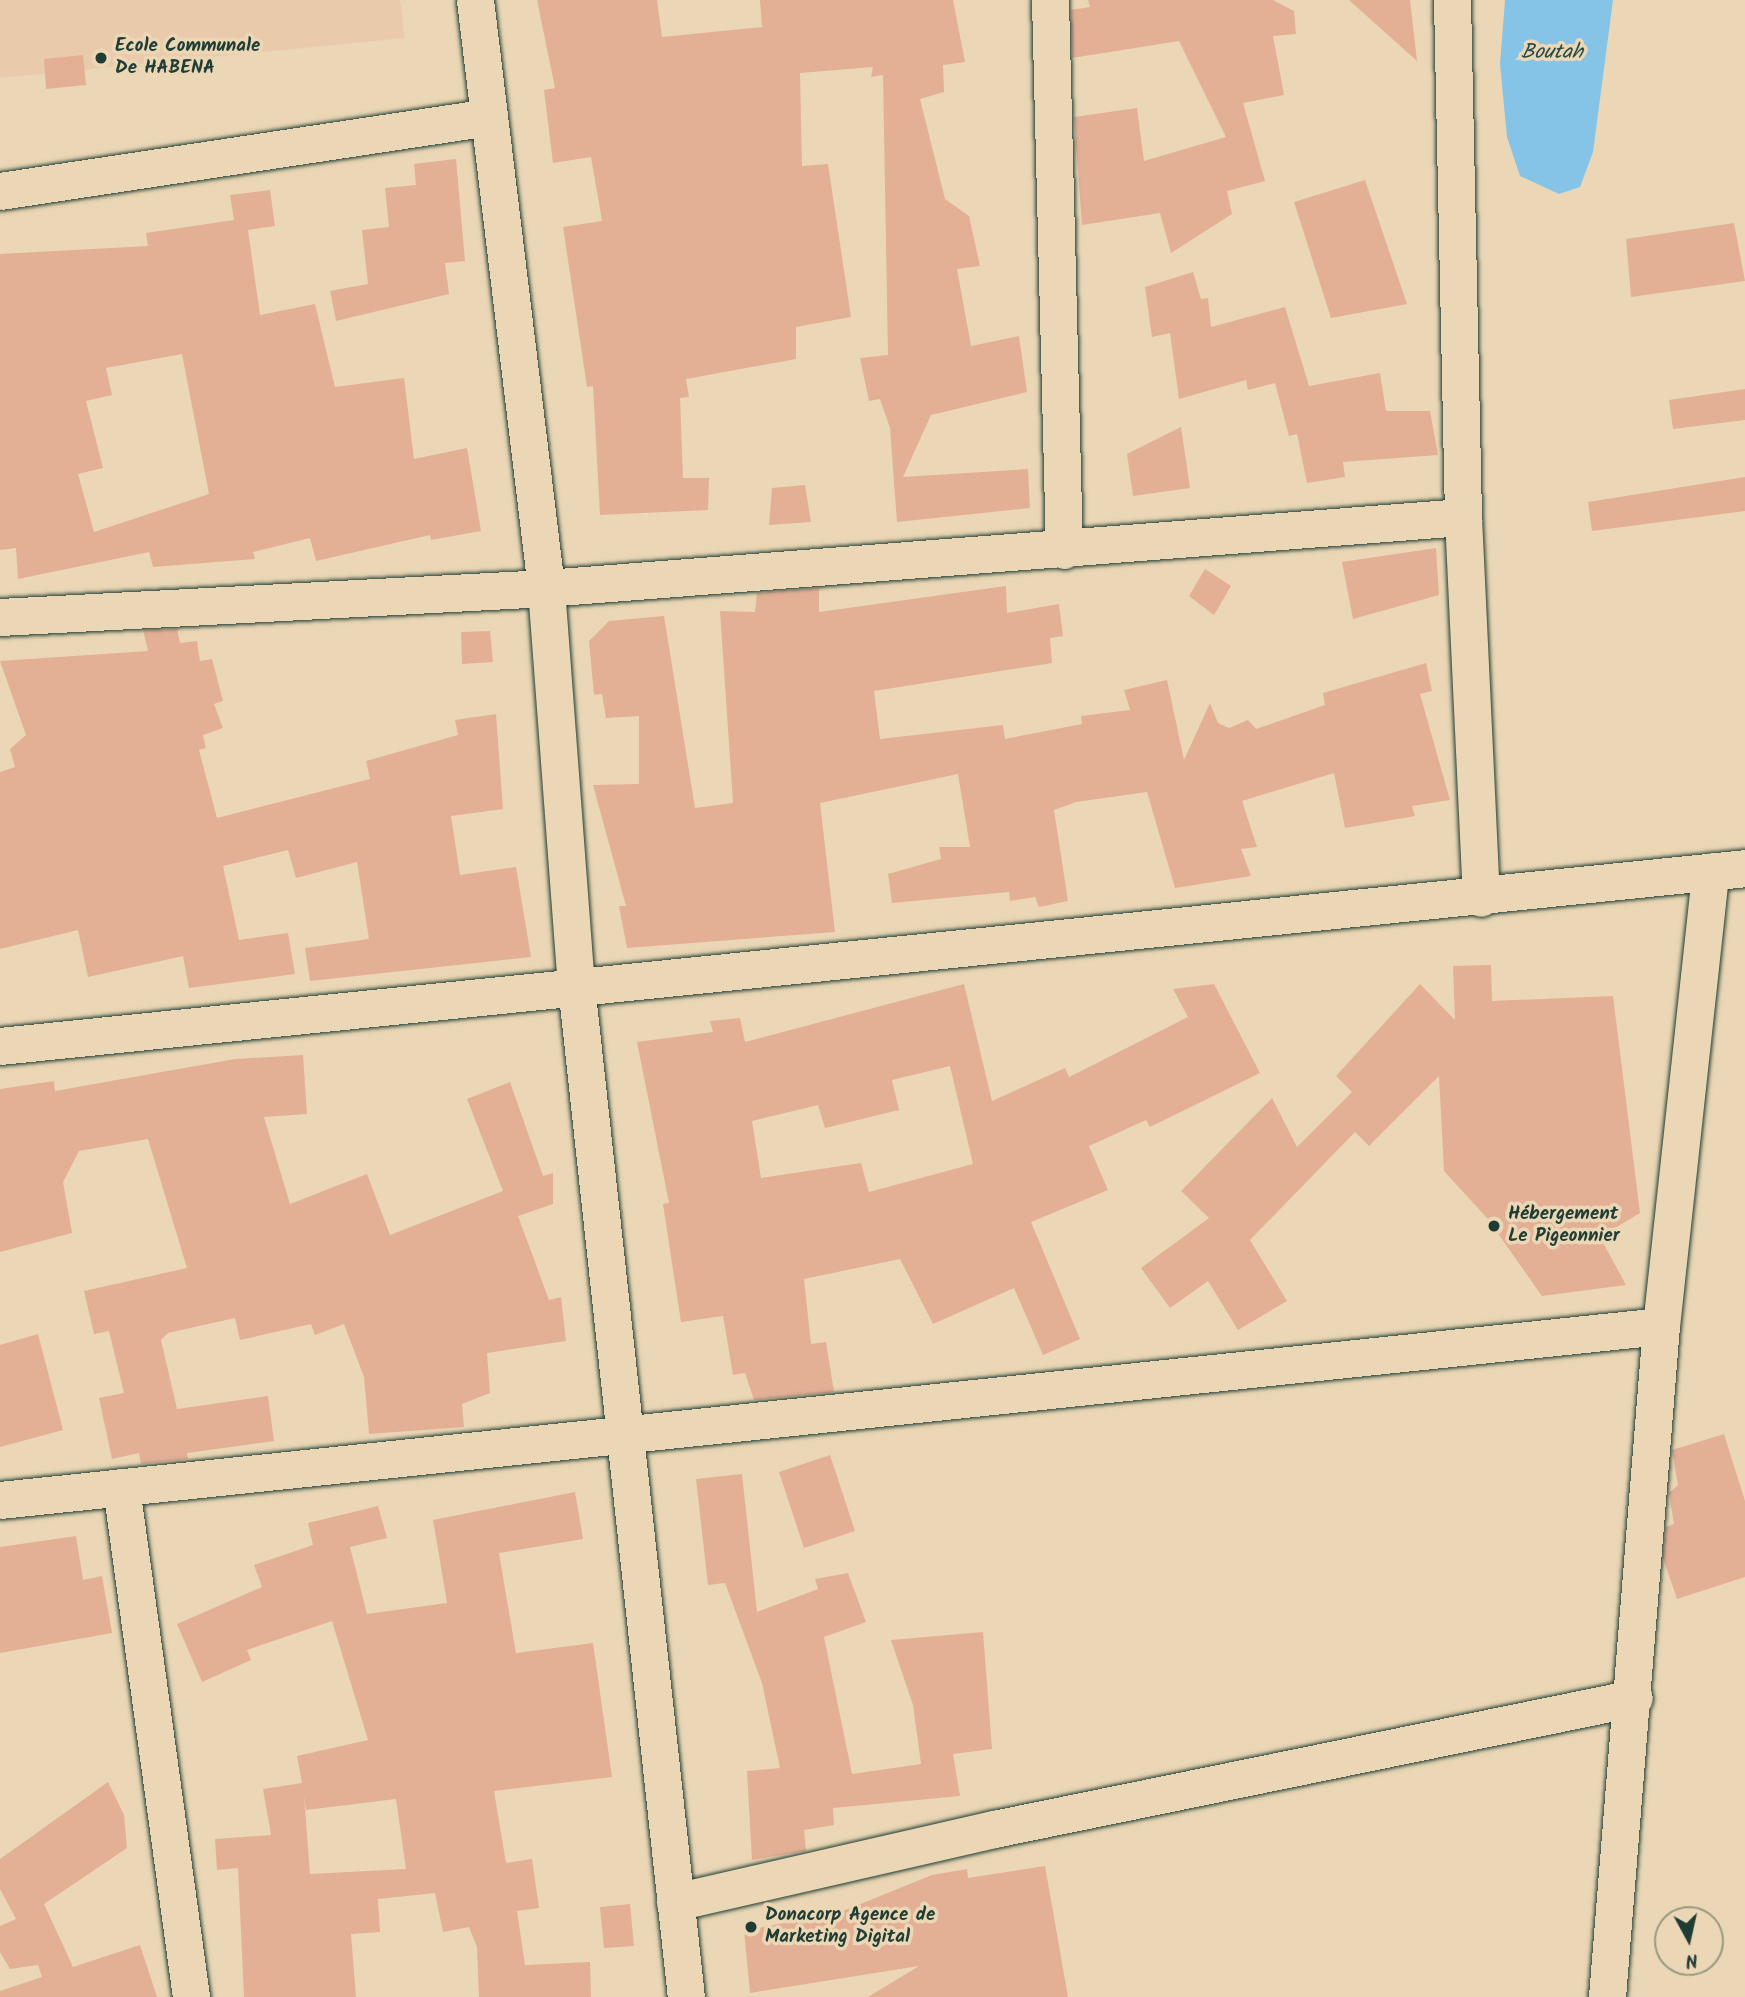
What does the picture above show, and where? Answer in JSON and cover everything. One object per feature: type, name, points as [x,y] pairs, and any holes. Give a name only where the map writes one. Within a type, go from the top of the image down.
[{"type":"street","points":[[475,0],[487,117],[546,588],[576,985],[685,1997]]},
{"type":"street","points":[[1050,0],[1065,550]]},
{"type":"street","points":[[1452,0],[1463,517],[1481,898]]},
{"type":"street","points":[[0,191],[487,117]]},
{"type":"street","points":[[0,617],[546,588],[1065,550],[1463,517]]},
{"type":"street","points":[[0,1046],[576,985],[1481,898],[1728,870],[1661,1326],[1634,1698],[1607,1997]]},
{"type":"street","points":[[0,1500],[1661,1326]]},
{"type":"street","points":[[121,1487],[191,1997]]},
{"type":"street","points":[[675,1902],[994,1829],[1634,1698]]},
{"type":"shaded area","name":"Ecole Communale De HABENA","points":[[0,0],[400,0],[405,38],[0,78]]},
{"type":"water","name":"Boutah","points":[[1505,0],[1613,0],[1593,152],[1580,187],[1559,194],[1520,176],[1507,137],[1500,64]]},
{"type":"building","points":[[537,0],[657,0],[662,37],[762,27],[760,0],[953,0],[965,62],[943,65],[944,92],[920,99],[945,199],[969,216],[980,266],[957,269],[971,346],[1019,336],[1027,392],[931,415],[903,477],[1028,469],[1030,508],[897,522],[890,428],[880,399],[869,401],[860,358],[888,355],[883,75],[871,77],[873,67],[800,73],[802,166],[828,164],[851,317],[796,327],[796,359],[686,379],[689,397],[680,398],[683,478],[709,478],[708,510],[600,515],[593,386],[587,387],[563,227],[602,221],[591,157],[553,163],[544,90],[555,88]]},
{"type":"building","points":[[1088,0],[1273,0],[1294,11],[1296,34],[1273,36],[1284,95],[1243,103],[1265,181],[1227,191],[1232,214],[1171,253],[1160,213],[1082,225],[1074,117],[1137,108],[1144,161],[1226,137],[1179,41],[1072,58],[1071,10],[1090,7]]},
{"type":"building","points":[[1349,0],[1410,0],[1417,61]]},
{"type":"building","points":[[83,55],[86,85],[46,89],[44,59]]},
{"type":"building","points":[[456,159],[465,261],[445,263],[449,294],[336,321],[330,291],[368,284],[362,230],[389,227],[385,188],[416,185],[414,164]]},
{"type":"building","points":[[1365,180],[1407,304],[1331,318],[1294,202]]},
{"type":"building","points":[[270,190],[275,226],[248,230],[260,315],[315,304],[335,387],[404,378],[414,459],[467,448],[481,531],[431,540],[430,535],[316,561],[310,538],[253,552],[255,559],[153,567],[149,552],[18,579],[16,548],[0,550],[0,254],[148,246],[146,233],[234,220],[230,195]],"holes":[[[182,354],[209,494],[94,532],[78,474],[103,468],[86,401],[112,395],[106,368]]]},
{"type":"building","points":[[1734,223],[1745,281],[1631,297],[1626,239]]},
{"type":"building","points":[[1193,272],[1201,299],[1208,298],[1211,327],[1285,307],[1309,386],[1380,373],[1386,411],[1430,411],[1438,455],[1343,462],[1345,477],[1307,483],[1297,434],[1289,436],[1275,383],[1248,390],[1246,380],[1179,399],[1170,333],[1152,337],[1145,287]]},
{"type":"building","points":[[1745,389],[1745,420],[1673,429],[1669,400]]},
{"type":"building","points":[[1181,427],[1190,488],[1133,496],[1127,454]]},
{"type":"building","points":[[1745,477],[1745,511],[1592,531],[1588,502]]},
{"type":"building","points":[[805,485],[811,522],[769,525],[772,488]]},
{"type":"building","points":[[1436,548],[1439,595],[1353,619],[1342,562]]},
{"type":"building","points":[[1205,569],[1231,586],[1214,615],[1189,596]]},
{"type":"building","points":[[1006,586],[1007,613],[1059,604],[1063,636],[1050,638],[1052,663],[874,691],[880,739],[1003,725],[1005,739],[1082,724],[1081,716],[1130,710],[1124,690],[1167,680],[1184,760],[1210,703],[1218,723],[1229,728],[1248,720],[1256,729],[1325,705],[1323,693],[1426,663],[1432,691],[1420,694],[1450,800],[1412,806],[1415,816],[1345,828],[1334,773],[1242,801],[1257,847],[1241,849],[1251,876],[1175,888],[1147,792],[1076,802],[1054,810],[1068,901],[1039,907],[1035,897],[1010,901],[1009,892],[892,903],[888,874],[941,859],[939,847],[970,847],[958,774],[820,803],[835,932],[627,948],[619,906],[626,906],[593,785],[639,784],[639,716],[606,718],[602,694],[594,695],[589,641],[609,621],[664,616],[695,808],[733,803],[720,611],[755,612],[757,593],[819,588],[819,612]]},
{"type":"building","points":[[177,629],[180,643],[197,641],[200,661],[212,659],[223,701],[214,704],[223,728],[203,735],[206,748],[199,750],[217,818],[370,779],[366,761],[458,735],[455,720],[496,714],[503,809],[451,816],[460,875],[516,867],[531,957],[310,981],[305,948],[369,939],[357,862],[296,878],[288,850],[223,866],[239,940],[288,933],[295,974],[189,988],[183,956],[88,977],[78,930],[0,949],[0,772],[15,767],[10,749],[26,735],[0,661],[148,651],[143,630]]},
{"type":"building","points":[[490,631],[493,662],[462,664],[461,632]]},
{"type":"building","points":[[1491,965],[1492,1001],[1613,996],[1640,1213],[1600,1237],[1626,1285],[1542,1296],[1487,1218],[1444,1171],[1439,1076],[1369,1146],[1355,1132],[1250,1240],[1287,1301],[1238,1330],[1208,1281],[1170,1308],[1141,1268],[1209,1218],[1181,1191],[1272,1098],[1297,1147],[1352,1092],[1336,1076],[1420,984],[1455,1020],[1453,966]]},
{"type":"building","points":[[964,984],[992,1101],[1065,1068],[1069,1077],[1188,1017],[1173,989],[1214,984],[1260,1073],[1150,1127],[1146,1120],[1089,1146],[1108,1190],[1031,1222],[1080,1339],[1043,1355],[1014,1288],[933,1324],[900,1259],[804,1279],[811,1344],[826,1342],[834,1392],[754,1400],[745,1373],[733,1375],[723,1316],[681,1322],[663,1204],[669,1203],[637,1042],[713,1032],[710,1021],[740,1018],[745,1042]],"holes":[[[950,1066],[973,1164],[869,1192],[861,1163],[761,1178],[752,1121],[818,1105],[825,1128],[899,1110],[892,1080]]]},
{"type":"building","points":[[303,1055],[307,1114],[264,1117],[290,1204],[367,1174],[390,1235],[503,1191],[467,1099],[510,1082],[543,1176],[553,1173],[553,1204],[518,1216],[549,1300],[561,1297],[566,1341],[487,1353],[490,1393],[462,1404],[464,1427],[369,1434],[364,1377],[344,1324],[315,1335],[311,1324],[240,1340],[235,1318],[168,1333],[161,1340],[177,1409],[268,1396],[274,1441],[187,1453],[188,1459],[141,1464],[139,1453],[112,1459],[99,1398],[124,1393],[109,1331],[94,1334],[84,1291],[187,1268],[148,1139],[79,1151],[63,1182],[72,1233],[0,1252],[0,1089],[54,1081],[55,1091],[235,1059]]},
{"type":"building","points":[[38,1334],[63,1430],[0,1447],[0,1345]]},
{"type":"building","points":[[1724,1434],[1745,1501],[1745,1577],[1677,1599],[1663,1558],[1666,1527],[1674,1524],[1669,1493],[1678,1485],[1672,1450]]},
{"type":"building","points":[[830,1455],[855,1531],[804,1548],[779,1472]]},
{"type":"building","points":[[742,1474],[757,1612],[818,1589],[815,1579],[848,1573],[866,1622],[824,1637],[852,1774],[921,1764],[913,1705],[891,1640],[983,1632],[992,1749],[953,1754],[960,1796],[833,1808],[834,1825],[804,1830],[806,1851],[752,1860],[747,1771],[780,1768],[762,1683],[725,1583],[708,1585],[696,1479]]},
{"type":"building","points":[[575,1492],[583,1539],[499,1553],[516,1653],[593,1643],[612,1777],[494,1791],[506,1863],[532,1859],[539,1908],[517,1911],[525,1965],[590,1962],[591,1997],[479,1997],[477,1947],[469,1927],[443,1932],[435,1893],[378,1899],[380,1932],[351,1934],[356,1997],[244,1997],[238,1868],[217,1870],[215,1839],[271,1835],[263,1789],[302,1783],[297,1756],[368,1740],[332,1621],[247,1650],[251,1660],[202,1682],[177,1624],[262,1587],[254,1565],[313,1545],[308,1523],[378,1506],[387,1538],[350,1547],[367,1614],[447,1603],[433,1520]],"holes":[[[304,1795],[306,1810],[396,1799],[406,1869],[310,1874]]]},
{"type":"building","points":[[76,1536],[83,1580],[102,1576],[112,1633],[0,1653],[0,1547]]},
{"type":"building","points":[[108,1782],[124,1815],[127,1848],[44,1904],[73,1967],[140,1945],[157,1997],[0,1997],[0,1991],[42,1977],[38,1965],[10,1969],[0,1952],[0,1926],[16,1919],[0,1889],[0,1859]]},
{"type":"building","points":[[1045,1866],[1068,1997],[868,1997],[919,1966],[750,1993],[744,1931],[843,1911],[932,1875],[967,1869],[968,1878]]},
{"type":"building","points":[[630,1904],[634,1946],[604,1948],[600,1907]]},
{"type":"place","name":"Ecole Communale De HABENA","points":[[101,58]]},
{"type":"place","name":"Hébergement Le Pigeonnier","points":[[1494,1226]]},
{"type":"place","name":"Donacorp Agence de Marketing Digital","points":[[751,1927]]}]
